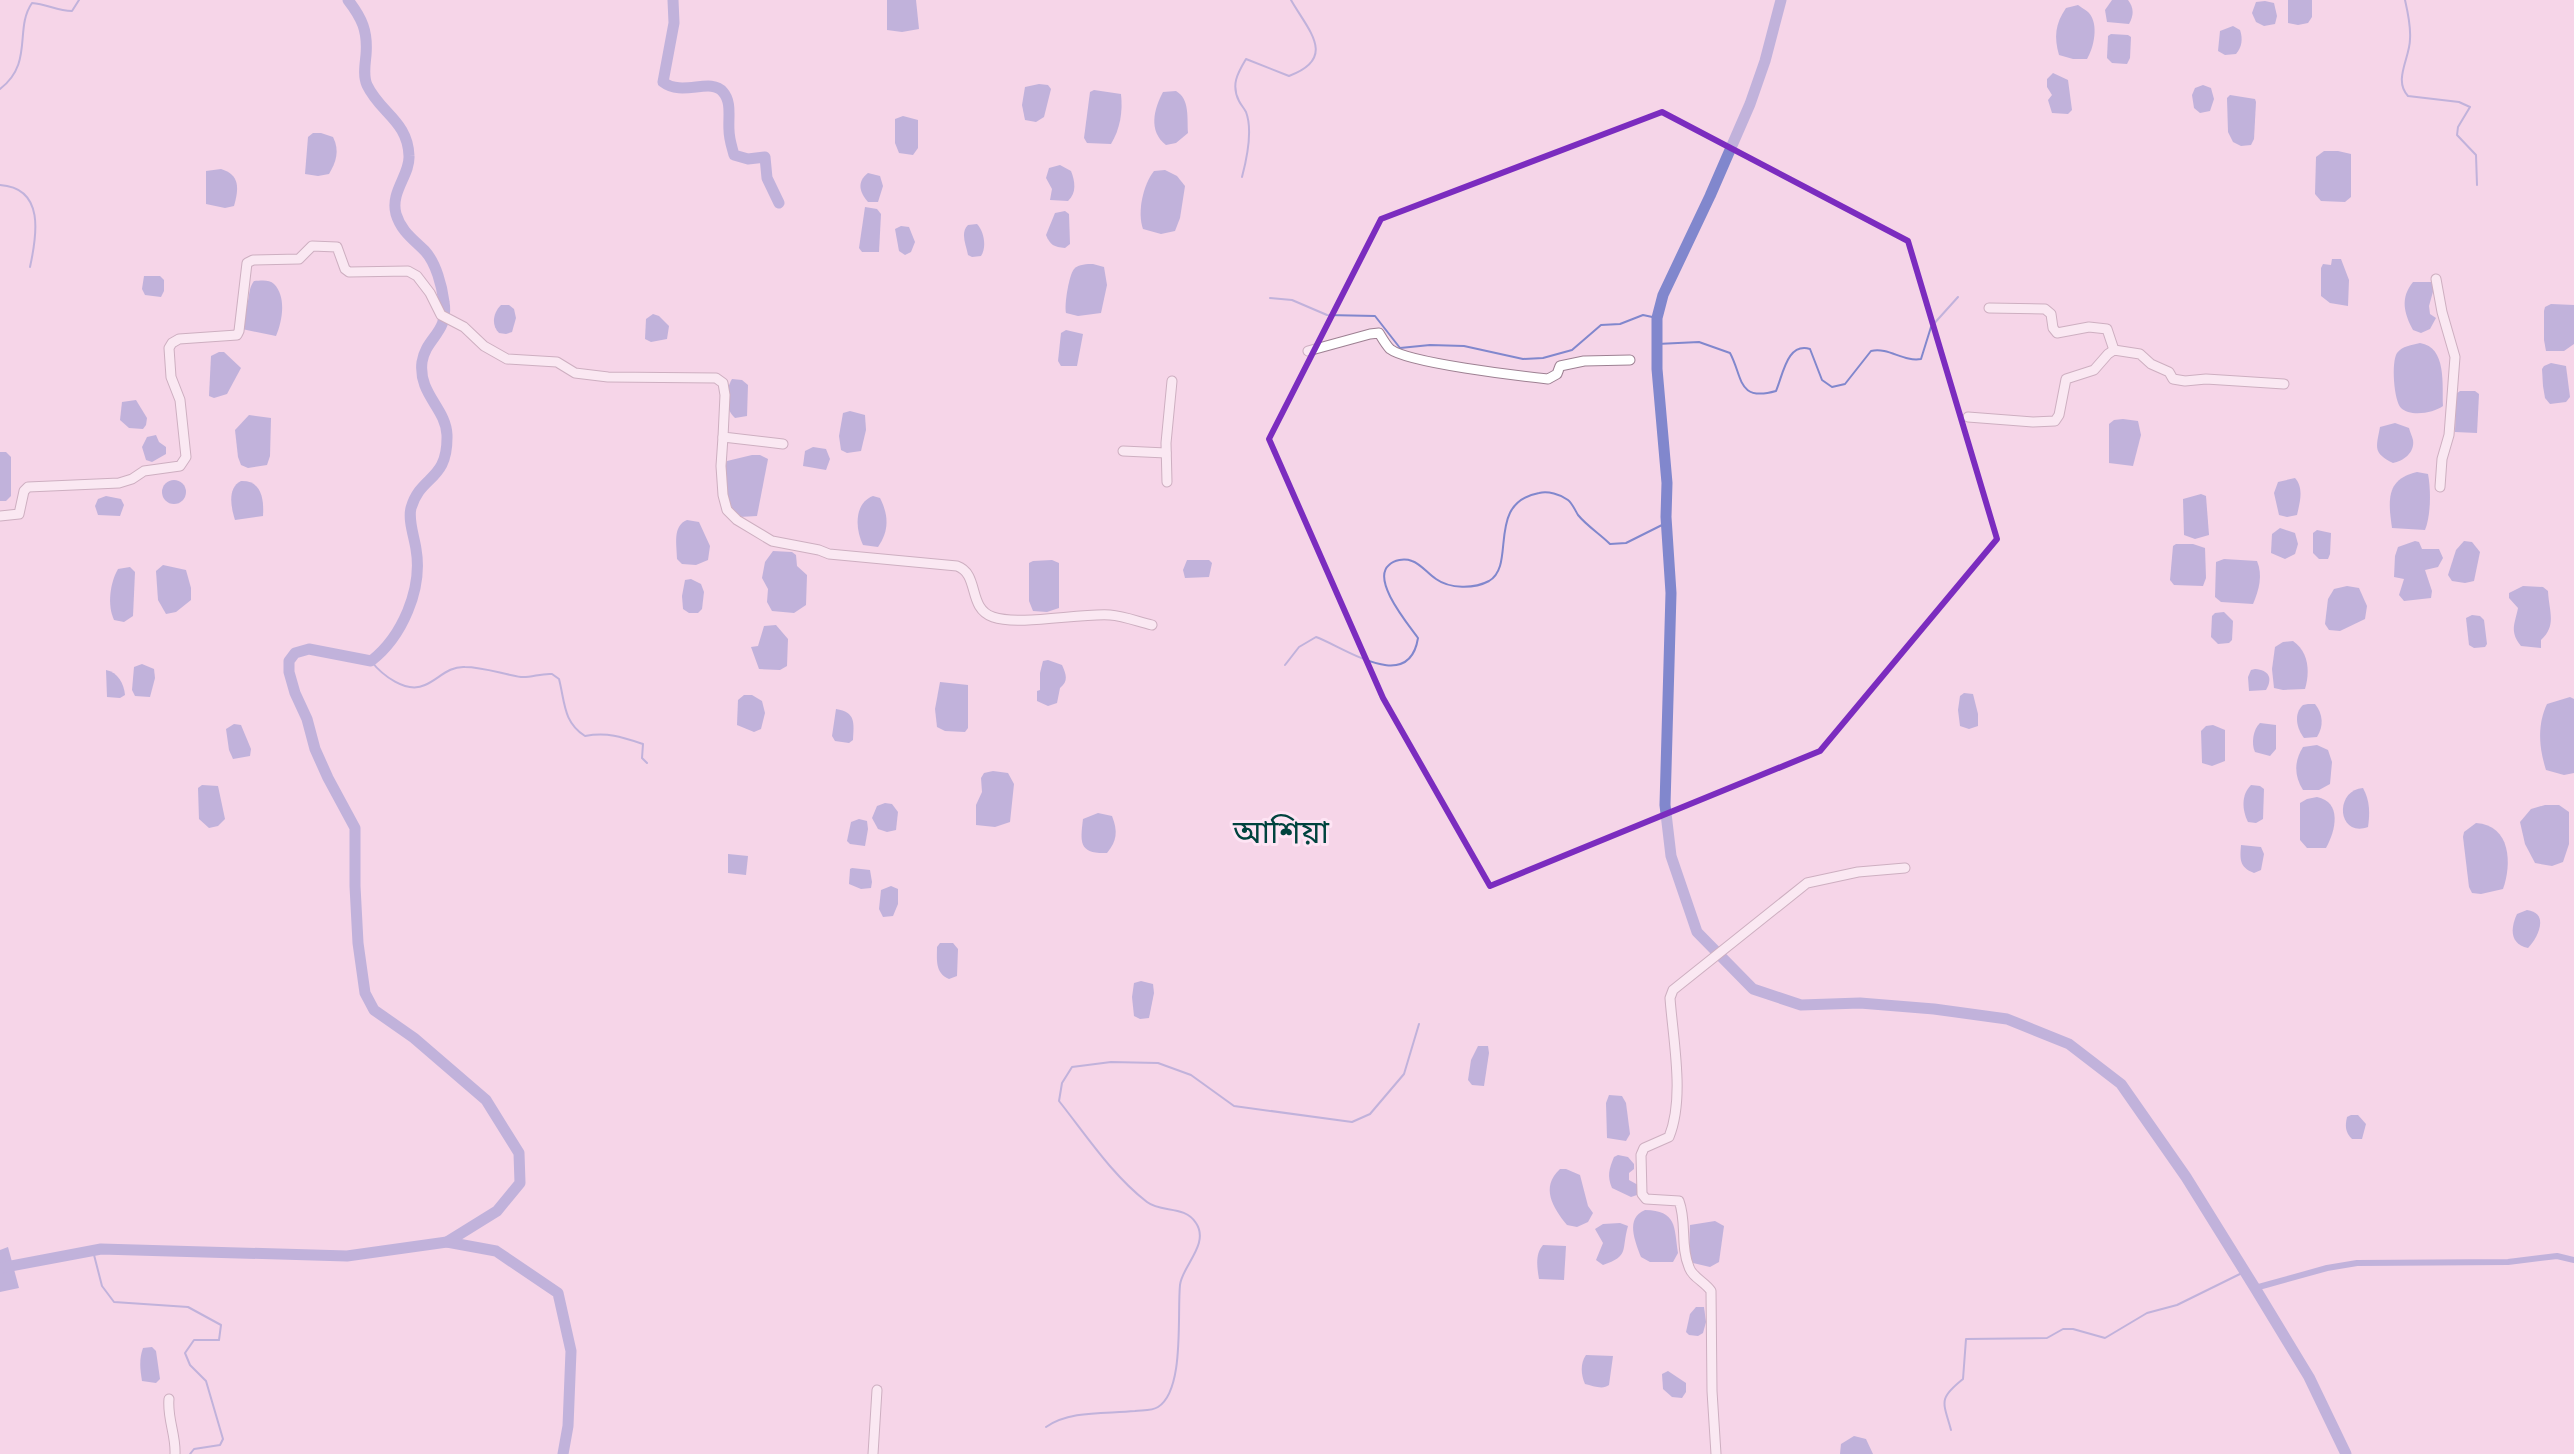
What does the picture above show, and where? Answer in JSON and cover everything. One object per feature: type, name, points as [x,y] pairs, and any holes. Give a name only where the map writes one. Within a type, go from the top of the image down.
[{"type":"street","points":[[0,516],[19,514],[24,491],[28,487],[119,483],[144,471],[180,466],[185,462],[180,400],[171,377],[169,348],[172,343],[179,339],[237,335],[247,263],[253,260],[299,259],[309,247],[335,245],[349,272],[408,271],[417,276],[441,315],[464,327],[484,346],[507,359],[557,362],[575,373],[608,377],[716,378],[723,383],[725,395],[721,466],[727,510],[737,520],[772,541],[829,554],[964,568],[977,605],[993,617],[1024,620],[1112,615],[1152,625]]},
{"type":"street","points":[[2436,279],[2455,357],[2449,435],[2442,459],[2440,487]]},
{"type":"street","points":[[1989,308],[2045,309],[2051,314],[2054,332],[2057,333],[2089,327],[2107,329],[2114,350]]},
{"type":"street","points":[[1308,351],[1379,333],[1390,349],[1439,364],[1548,379],[1557,374],[1560,366],[1584,361],[1630,360]]},
{"type":"street","points":[[1968,417],[2055,421],[2066,379],[2094,370],[2114,350],[2140,354],[2151,364],[2169,372],[2173,379],[2284,384]]},
{"type":"street","points":[[1167,482],[1166,453],[1172,381]]},
{"type":"street","points":[[723,437],[783,444]]},
{"type":"street","points":[[1123,451],[1166,453]]},
{"type":"street","points":[[1716,1454],[1711,1291],[1689,1270],[1679,1201],[1646,1199],[1642,1194],[1641,1155],[1644,1148],[1669,1137],[1675,1121],[1677,1096],[1670,998],[1673,990],[1807,883],[1858,872],[1905,868]]},
{"type":"street","points":[[873,1454],[877,1390]]},
{"type":"street","points":[[169,1399],[168,1410],[176,1441],[175,1454]]},
{"type":"highlighted area","points":[[1662,112],[1908,241],[1997,539],[1820,751],[1490,886],[1383,698],[1269,439],[1381,219]]},
{"type":"water","points":[[887,0],[916,0],[919,29],[902,32],[887,30]]},
{"type":"water","points":[[2112,0],[2128,0],[2133,12],[2129,24],[2107,22],[2105,10]]},
{"type":"water","points":[[2288,0],[2312,0],[2312,17],[2308,23],[2288,23]]},
{"type":"water","points":[[2256,2],[2274,3],[2275,24],[2264,26],[2256,22],[2252,13]]},
{"type":"water","points":[[2078,5],[2089,12],[2095,29],[2087,59],[2059,55],[2057,48],[2056,31],[2060,20],[2066,8]]},
{"type":"water","points":[[2233,26],[2240,30],[2241,46],[2236,54],[2225,55],[2218,51],[2220,31]]},
{"type":"water","points":[[2108,36],[2131,37],[2127,64],[2112,63],[2107,58]]},
{"type":"water","points":[[2053,73],[2068,80],[2072,110],[2068,114],[2052,113],[2048,100],[2052,95],[2047,79]]},
{"type":"water","points":[[1048,85],[1051,89],[1044,117],[1036,122],[1025,120],[1022,105],[1025,87]]},
{"type":"water","points":[[2203,85],[2211,88],[2214,99],[2210,111],[2200,113],[2194,108],[2192,95],[2195,88]]},
{"type":"water","points":[[1176,91],[1186,104],[1188,133],[1176,143],[1166,145],[1157,133],[1155,113],[1163,92]]},
{"type":"water","points":[[1090,92],[1121,94],[1120,120],[1111,144],[1087,143],[1084,138]]},
{"type":"water","points":[[2230,95],[2255,99],[2254,139],[2251,145],[2241,146],[2233,142],[2228,132],[2227,98]]},
{"type":"water","points":[[903,116],[918,120],[918,148],[913,155],[899,153],[895,143],[895,119]]},
{"type":"water","points":[[313,133],[333,137],[335,142],[336,156],[329,174],[305,174],[308,137]]},
{"type":"water","points":[[2324,151],[2351,154],[2351,197],[2345,202],[2321,201],[2315,194],[2316,157]]},
{"type":"water","points":[[1060,165],[1071,171],[1073,179],[1074,191],[1068,201],[1050,200],[1052,189],[1046,178],[1049,168]]},
{"type":"water","points":[[221,169],[235,179],[237,193],[234,206],[225,208],[206,204],[206,171]]},
{"type":"water","points":[[1165,170],[1177,176],[1185,186],[1175,231],[1161,234],[1143,229],[1141,207],[1150,177],[1154,171]]},
{"type":"water","points":[[868,173],[880,176],[883,186],[878,202],[868,202],[861,191],[862,180]]},
{"type":"water","points":[[865,207],[877,209],[881,214],[879,252],[862,252],[859,248]]},
{"type":"water","points":[[1065,211],[1069,214],[1070,244],[1065,248],[1053,245],[1046,235],[1055,213]]},
{"type":"water","points":[[977,224],[983,235],[984,248],[981,256],[972,257],[968,255],[964,232],[968,225]]},
{"type":"water","points":[[909,227],[915,242],[911,252],[905,255],[899,251],[895,229]]},
{"type":"water","points":[[2332,259],[2341,259],[2349,280],[2348,306],[2330,303],[2321,296],[2321,268],[2323,264],[2331,265]]},
{"type":"water","points":[[1093,264],[1104,267],[1107,285],[1101,313],[1078,316],[1066,313],[1072,272],[1078,266]]},
{"type":"water","points":[[144,276],[160,276],[164,280],[161,297],[145,295],[142,289]]},
{"type":"water","points":[[254,281],[272,282],[281,296],[281,317],[276,336],[242,329],[240,318]]},
{"type":"water","points":[[2413,282],[2431,282],[2434,288],[2429,306],[2430,314],[2436,318],[2430,329],[2421,333],[2413,330],[2406,312],[2406,294]]},
{"type":"water","points":[[2551,304],[2574,305],[2574,344],[2564,351],[2546,351],[2544,311]]},
{"type":"water","points":[[501,305],[514,309],[516,318],[512,332],[506,334],[499,333],[494,323]]},
{"type":"water","points":[[653,314],[669,326],[667,339],[651,342],[645,339],[646,319]]},
{"type":"water","points":[[1066,330],[1083,334],[1077,366],[1061,366],[1058,361],[1061,333]]},
{"type":"water","points":[[2420,343],[2429,346],[2439,359],[2443,406],[2416,413],[2405,411],[2399,404],[2394,364],[2399,351]]},
{"type":"water","points":[[224,352],[241,368],[227,394],[214,398],[209,396],[211,356]]},
{"type":"water","points":[[2551,363],[2566,366],[2570,397],[2566,402],[2550,404],[2545,398],[2542,369]]},
{"type":"water","points":[[732,379],[742,380],[748,385],[747,416],[735,418],[729,409],[727,394]]},
{"type":"water","points":[[2460,391],[2479,394],[2477,433],[2455,432],[2456,394]]},
{"type":"water","points":[[136,400],[147,418],[143,429],[129,428],[120,420],[122,402]]},
{"type":"water","points":[[850,411],[865,415],[866,430],[861,451],[847,453],[841,450],[839,436],[843,413]]},
{"type":"water","points":[[249,415],[271,418],[267,465],[248,468],[241,465],[238,457],[235,430]]},
{"type":"water","points":[[2123,419],[2138,421],[2141,435],[2133,466],[2109,463],[2109,424]]},
{"type":"water","points":[[2395,423],[2409,428],[2413,445],[2408,456],[2393,463],[2379,453],[2377,445],[2380,427]]},
{"type":"water","points":[[156,435],[166,447],[166,454],[152,462],[146,460],[142,447],[147,437]]},
{"type":"water","points":[[813,447],[826,449],[830,459],[826,470],[803,466],[805,451]]},
{"type":"water","points":[[0,452],[6,452],[11,457],[11,496],[6,501],[0,501]]},
{"type":"water","points":[[752,455],[768,459],[757,516],[739,517],[728,498],[724,483],[725,468],[727,461]]},
{"type":"water","points":[[2417,472],[2428,474],[2429,480],[2425,530],[2392,528],[2390,500],[2394,485]]},
{"type":"water","points":[[2295,478],[2300,491],[2297,515],[2279,515],[2274,493],[2278,482]]},
{"type":"water","points":[[174,480],[183,483],[186,492],[183,501],[174,504],[165,501],[162,492],[165,483]]},
{"type":"water","points":[[241,481],[257,487],[262,498],[263,516],[235,520],[232,493]]},
{"type":"water","points":[[2201,494],[2206,496],[2209,535],[2195,539],[2184,535],[2183,499]]},
{"type":"water","points":[[106,496],[121,499],[124,505],[120,516],[98,515],[95,506],[98,499]]},
{"type":"water","points":[[873,496],[880,498],[886,517],[886,529],[878,547],[863,545],[858,524],[862,504]]},
{"type":"water","points":[[687,520],[699,522],[710,546],[708,560],[696,565],[682,564],[677,559],[677,531]]},
{"type":"water","points":[[2280,528],[2295,533],[2298,544],[2295,554],[2285,559],[2271,553],[2272,534]]},
{"type":"water","points":[[2317,530],[2331,533],[2328,559],[2319,559],[2313,553],[2313,533]]},
{"type":"water","points":[[2415,541],[2422,549],[2439,549],[2443,558],[2438,567],[2425,570],[2432,591],[2431,598],[2404,601],[2399,595],[2404,579],[2394,577],[2395,556],[2398,547]]},
{"type":"water","points":[[2464,541],[2472,542],[2480,552],[2474,581],[2465,583],[2452,581],[2448,575],[2456,550]]},
{"type":"water","points":[[2173,546],[2205,548],[2206,578],[2203,586],[2174,585],[2170,580]]},
{"type":"water","points":[[773,551],[792,552],[796,555],[797,566],[807,575],[806,605],[794,613],[772,611],[767,602],[768,589],[762,578],[765,562]]},
{"type":"water","points":[[2224,559],[2257,561],[2260,582],[2253,604],[2221,602],[2215,597],[2216,562]]},
{"type":"water","points":[[1052,560],[1059,563],[1059,608],[1047,612],[1033,611],[1029,601],[1029,563]]},
{"type":"water","points":[[1187,560],[1209,560],[1212,563],[1209,577],[1185,578],[1183,570]]},
{"type":"water","points":[[163,565],[186,570],[191,588],[191,600],[176,612],[166,614],[158,600],[156,571]]},
{"type":"water","points":[[130,567],[135,572],[133,616],[124,622],[114,620],[110,601],[113,581],[118,569]]},
{"type":"water","points":[[691,579],[701,584],[704,592],[702,609],[698,613],[683,609],[685,580]]},
{"type":"water","points":[[2347,586],[2359,588],[2367,606],[2365,619],[2340,631],[2329,630],[2325,624],[2328,599],[2334,589]]},
{"type":"water","points":[[2523,586],[2543,587],[2548,591],[2551,623],[2541,640],[2541,648],[2521,646],[2515,636],[2518,608],[2509,598],[2509,593]]},
{"type":"water","points":[[2224,612],[2233,621],[2232,640],[2218,644],[2211,637],[2212,616]]},
{"type":"water","points":[[2472,615],[2484,620],[2485,647],[2469,645],[2466,618]]},
{"type":"water","points":[[776,625],[788,639],[787,666],[780,670],[759,669],[751,647],[758,646],[764,626]]},
{"type":"water","points":[[2293,641],[2307,663],[2305,689],[2274,688],[2272,669],[2275,647]]},
{"type":"water","points":[[1043,661],[1062,665],[1066,677],[1057,703],[1048,706],[1037,701],[1037,691],[1040,690]]},
{"type":"water","points":[[142,664],[154,669],[150,697],[135,696],[132,690],[134,667]]},
{"type":"water","points":[[2255,669],[2268,675],[2266,690],[2249,691],[2248,677]]},
{"type":"water","points":[[106,670],[120,679],[125,695],[120,698],[107,697]]},
{"type":"water","points":[[940,682],[968,685],[968,728],[965,732],[945,731],[937,727],[935,709]]},
{"type":"water","points":[[1973,694],[1978,714],[1978,726],[1969,729],[1960,726],[1958,710],[1960,696]]},
{"type":"water","points":[[744,695],[752,695],[762,701],[765,713],[761,729],[754,732],[737,725],[738,700]]},
{"type":"water","points":[[2570,697],[2574,699],[2574,773],[2564,775],[2546,770],[2540,728],[2547,704]]},
{"type":"water","points":[[2315,704],[2322,724],[2317,737],[2304,738],[2297,717],[2303,705]]},
{"type":"water","points":[[836,709],[843,710],[852,719],[853,740],[849,743],[835,741],[832,736]]},
{"type":"water","points":[[2260,723],[2276,725],[2276,749],[2270,756],[2254,749],[2254,733]]},
{"type":"water","points":[[234,724],[241,725],[251,749],[250,756],[233,759],[226,729]]},
{"type":"water","points":[[2213,725],[2225,730],[2225,761],[2212,766],[2202,763],[2201,731]]},
{"type":"water","points":[[2317,745],[2328,750],[2332,762],[2330,784],[2319,790],[2303,790],[2297,774],[2298,758],[2303,747]]},
{"type":"water","points":[[984,773],[1008,773],[1014,784],[1010,822],[995,827],[976,825],[976,805],[982,792],[981,778]]},
{"type":"water","points":[[202,785],[218,786],[225,819],[218,826],[209,828],[199,819],[198,788]]},
{"type":"water","points":[[2251,785],[2264,789],[2263,819],[2256,823],[2248,822],[2244,808],[2245,793]]},
{"type":"water","points":[[2363,788],[2369,807],[2368,827],[2358,829],[2350,826],[2343,812],[2347,796]]},
{"type":"water","points":[[2317,797],[2330,805],[2334,825],[2326,848],[2307,848],[2300,840],[2300,803]]},
{"type":"water","points":[[892,804],[898,812],[896,830],[887,832],[878,829],[872,818],[877,806]]},
{"type":"water","points":[[2559,805],[2569,812],[2569,844],[2563,862],[2552,866],[2535,863],[2525,844],[2520,822],[2531,809]]},
{"type":"water","points":[[1098,813],[1112,816],[1115,826],[1115,840],[1107,853],[1086,849],[1082,841],[1083,819]]},
{"type":"water","points":[[859,819],[867,821],[865,846],[847,841],[851,822]]},
{"type":"water","points":[[2476,823],[2488,825],[2496,831],[2506,847],[2508,868],[2503,889],[2481,894],[2472,893],[2469,887],[2463,837],[2464,832]]},
{"type":"water","points":[[2241,845],[2261,847],[2264,854],[2261,870],[2254,873],[2243,865]]},
{"type":"water","points":[[728,854],[748,856],[746,875],[728,873]]},
{"type":"water","points":[[852,868],[870,870],[871,888],[861,889],[849,884]]},
{"type":"water","points":[[891,886],[898,889],[898,904],[893,916],[883,917],[879,909],[881,890]]},
{"type":"water","points":[[2527,910],[2534,912],[2540,921],[2538,932],[2528,948],[2518,943],[2513,935],[2517,914]]},
{"type":"water","points":[[940,943],[953,943],[958,949],[957,976],[949,979],[939,970],[937,947]]},
{"type":"water","points":[[1134,983],[1153,984],[1154,993],[1149,1018],[1140,1019],[1134,1016],[1132,997]]},
{"type":"water","points":[[1478,1046],[1488,1046],[1484,1086],[1472,1085],[1468,1080],[1471,1060]]},
{"type":"water","points":[[1609,1095],[1622,1096],[1626,1103],[1630,1134],[1626,1141],[1607,1138],[1606,1103]]},
{"type":"water","points":[[2358,1115],[2366,1124],[2362,1139],[2352,1139],[2347,1131],[2347,1117]]},
{"type":"water","points":[[1614,1157],[1628,1157],[1634,1164],[1629,1180],[1638,1185],[1637,1195],[1631,1197],[1612,1188],[1610,1169]]},
{"type":"water","points":[[1560,1169],[1580,1175],[1588,1206],[1593,1213],[1588,1222],[1577,1227],[1567,1225],[1551,1197],[1551,1183]]},
{"type":"water","points":[[1645,1210],[1663,1213],[1672,1222],[1678,1253],[1673,1262],[1650,1262],[1641,1257],[1633,1224]]},
{"type":"water","points":[[1715,1221],[1724,1226],[1719,1262],[1710,1267],[1693,1263],[1689,1253],[1690,1225]]},
{"type":"water","points":[[1603,1224],[1628,1226],[1623,1251],[1603,1265],[1596,1260],[1603,1243],[1595,1229]]},
{"type":"water","points":[[1543,1245],[1566,1246],[1564,1280],[1539,1279],[1537,1265]]},
{"type":"water","points":[[8,1247],[19,1288],[0,1292],[0,1250]]},
{"type":"water","points":[[1696,1307],[1704,1307],[1706,1322],[1703,1333],[1698,1336],[1686,1332],[1690,1314]]},
{"type":"water","points":[[152,1347],[156,1351],[160,1379],[156,1383],[142,1381],[141,1372],[143,1348]]},
{"type":"water","points":[[1586,1355],[1613,1356],[1609,1385],[1585,1384],[1582,1369]]},
{"type":"water","points":[[1668,1371],[1686,1383],[1682,1398],[1672,1397],[1663,1389],[1662,1374]]},
{"type":"water","points":[[1854,1436],[1866,1439],[1873,1454],[1840,1454],[1841,1444]]},
{"type":"waterway","points":[[0,89],[17,68],[24,24],[32,3],[72,11],[79,0]]},
{"type":"waterway","points":[[348,0],[365,32],[367,85],[399,126],[407,144],[408,163],[396,198],[396,214],[404,230],[429,256],[442,289],[443,321],[424,354],[422,373],[445,425],[446,450],[439,470],[415,497],[411,508],[416,580],[408,611],[392,639],[371,661],[309,649],[295,653],[289,661],[289,672],[315,749],[355,828],[358,943],[365,993],[374,1010],[414,1038],[486,1100],[519,1153],[520,1183],[497,1211],[447,1242]]},
{"type":"waterway","points":[[673,0],[674,23],[663,82],[679,88],[711,86],[723,92],[729,105],[729,133],[734,155],[748,159],[765,157],[767,178],[779,203]]},
{"type":"waterway","points":[[1242,177],[1249,127],[1235,85],[1243,64],[1246,59],[1289,76],[1304,69],[1316,52],[1311,32],[1291,0]]},
{"type":"waterway","points":[[1781,0],[1750,104],[1663,295],[1657,318],[1657,369],[1667,483],[1671,593],[1665,805],[1671,856],[1697,932],[1753,989],[1801,1005],[1860,1003],[2007,1019],[2069,1044],[2121,1084],[2186,1177],[2255,1288],[2309,1377],[2346,1454]]},
{"type":"waterway","points":[[2405,0],[2410,34],[2402,76],[2404,90],[2408,96],[2459,102],[2470,107],[2458,127],[2457,135],[2476,155],[2477,185]]},
{"type":"waterway","points":[[0,185],[14,188],[25,195],[31,204],[35,241],[30,267]]},
{"type":"waterway","points":[[1657,344],[1699,342],[1730,353],[1743,385],[1754,393],[1763,394],[1776,391],[1784,369],[1796,350],[1810,349],[1822,380],[1832,387],[1845,384],[1871,351],[1921,359],[1931,327],[1958,297]]},
{"type":"waterway","points":[[1270,298],[1292,300],[1327,315],[1375,316],[1400,348],[1464,346],[1523,359],[1543,358],[1572,350],[1601,325],[1620,324],[1643,315],[1657,318]]},
{"type":"waterway","points":[[1285,665],[1299,647],[1316,637],[1374,663],[1402,663],[1412,655],[1418,638],[1388,591],[1385,572],[1389,565],[1399,560],[1412,561],[1436,579],[1455,586],[1489,581],[1497,573],[1501,562],[1507,521],[1512,509],[1522,499],[1543,492],[1561,496],[1610,544],[1626,543],[1666,523]]},
{"type":"waterway","points":[[371,661],[388,677],[410,687],[425,685],[459,667],[521,677],[552,674],[559,679],[566,711],[578,730],[585,736],[608,735],[643,744],[642,758],[647,763]]},
{"type":"waterway","points":[[1046,1427],[1077,1415],[1153,1409],[1167,1398],[1176,1369],[1180,1285],[1200,1239],[1191,1217],[1147,1202],[1122,1180],[1059,1101],[1062,1083],[1072,1067],[1111,1062],[1158,1063],[1191,1075],[1234,1106],[1352,1122],[1370,1114],[1404,1074],[1419,1024]]},
{"type":"waterway","points":[[0,1268],[101,1249],[347,1256],[447,1242],[496,1251],[558,1293],[571,1351],[568,1426],[563,1454]]},
{"type":"waterway","points":[[93,1251],[102,1286],[114,1302],[188,1307],[221,1325],[219,1340],[194,1340],[185,1353],[190,1365],[206,1381],[223,1439],[220,1445],[194,1449],[190,1454]]},
{"type":"waterway","points":[[2255,1288],[2357,1263],[2508,1262],[2557,1256],[2574,1260]]},
{"type":"waterway","points":[[1951,1430],[1945,1401],[1949,1391],[1963,1379],[1966,1339],[2047,1338],[2063,1329],[2105,1338],[2147,1313],[2177,1305],[2244,1272]]},
{"type":"district","name":"আশিয়া","points":[[1281,832]]}]
